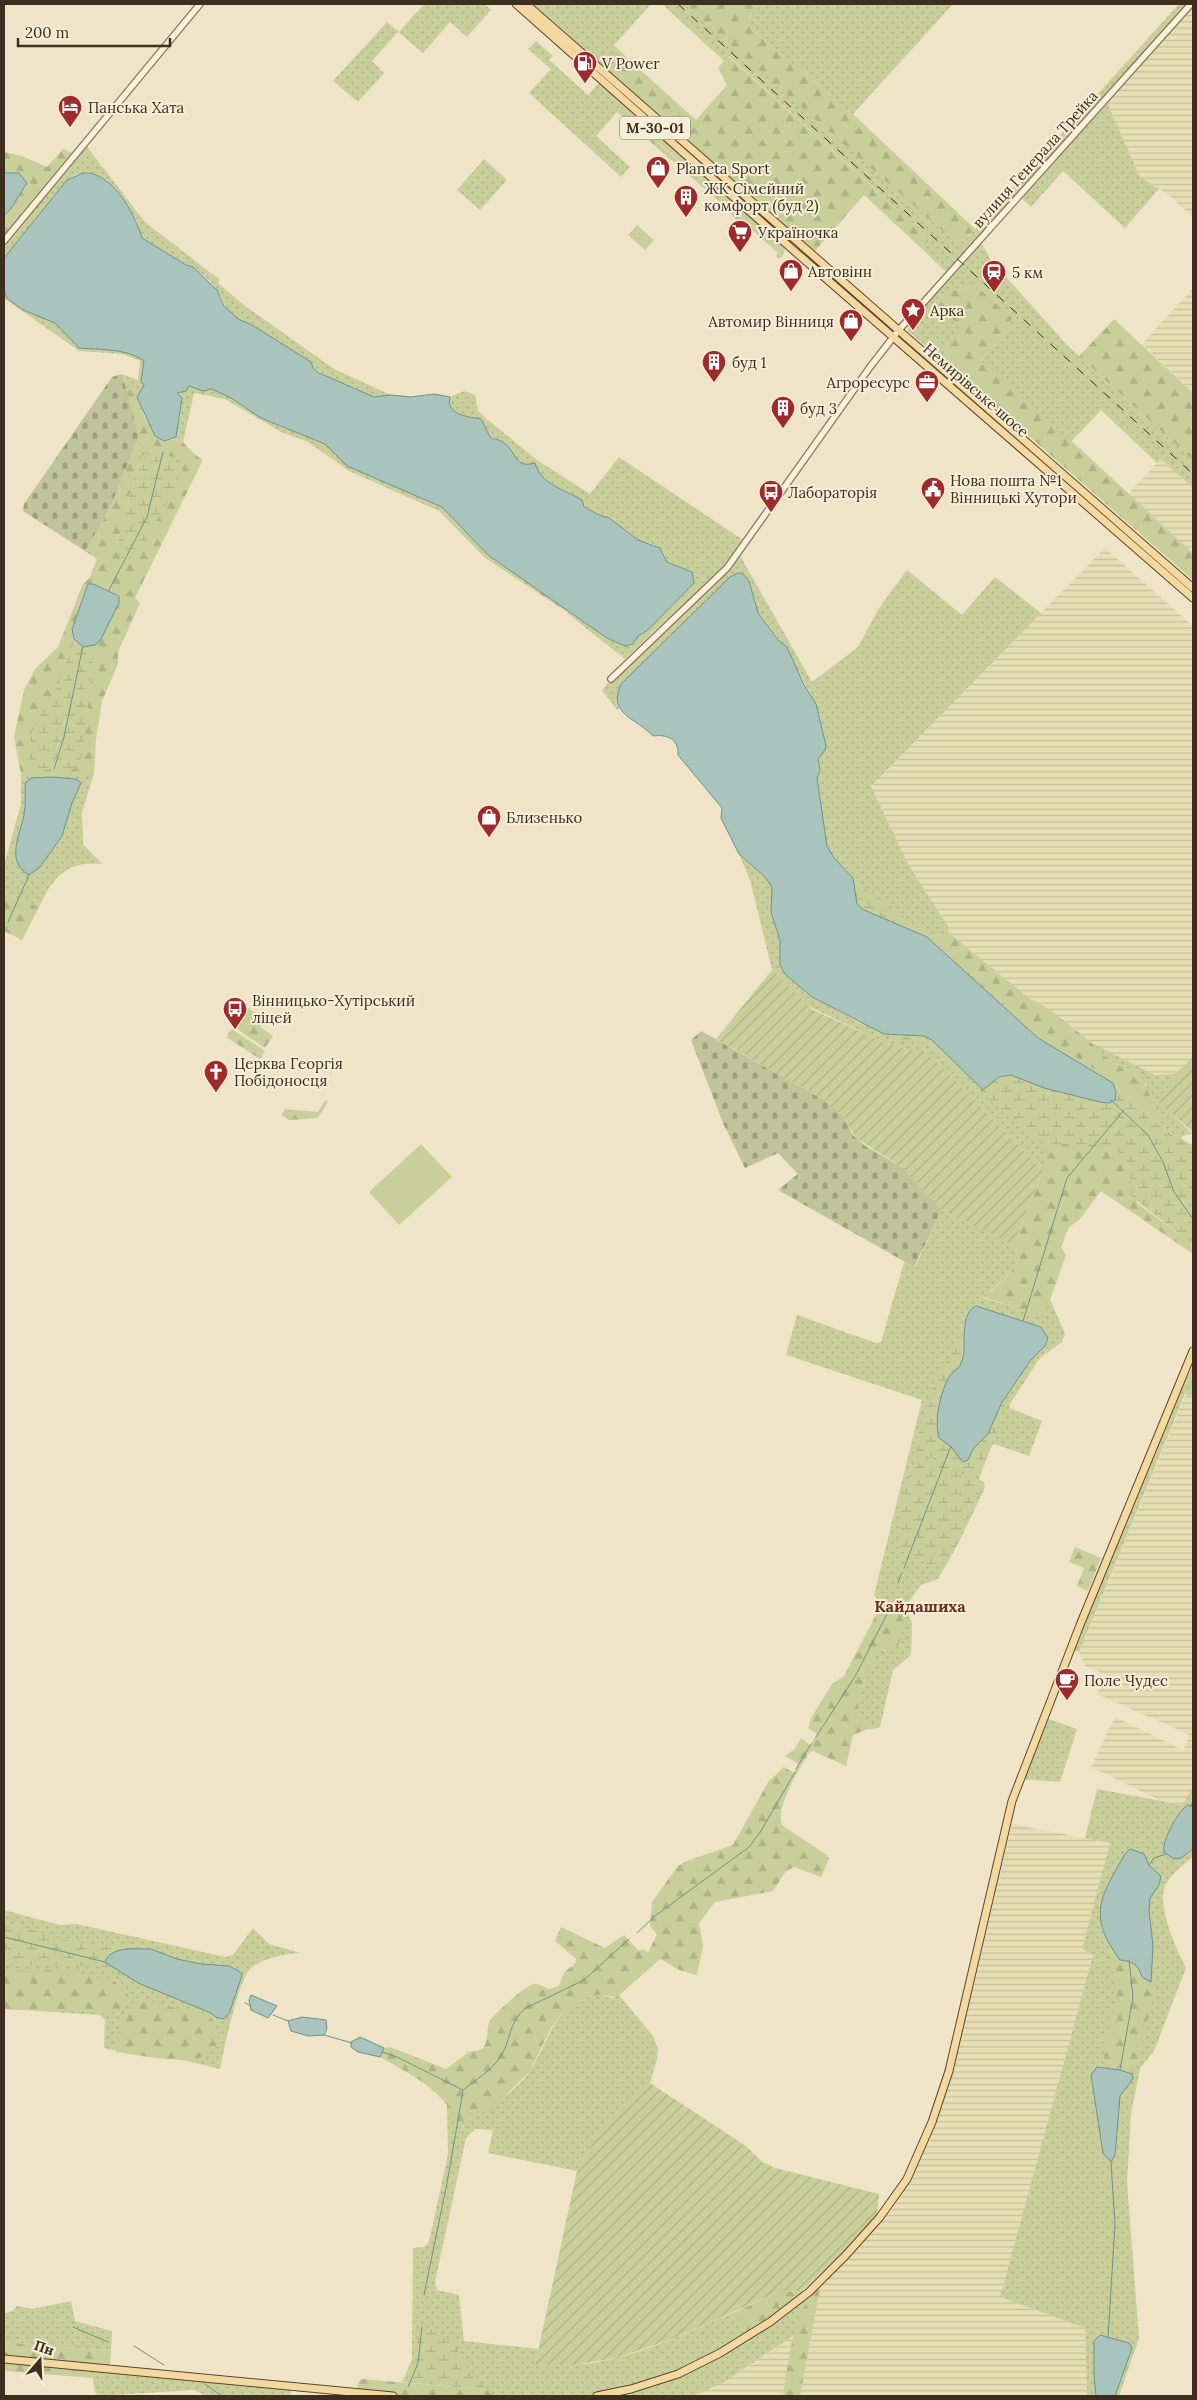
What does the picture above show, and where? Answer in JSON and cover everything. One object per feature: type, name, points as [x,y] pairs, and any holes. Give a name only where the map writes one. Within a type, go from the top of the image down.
[{"type":"main road","name":"Немирівське шосе","points":[[516,4],[896,334],[1193,588]]},
{"type":"main road","name":"Немирівське шосе","points":[[526,4],[1193,598]]},
{"type":"main road","points":[[597,2396],[631,2389],[678,2374],[737,2344],[770,2322],[809,2292],[846,2255],[880,2217],[907,2179],[929,2131],[947,2079],[1012,1801],[1080,1625],[1193,1351]]},
{"type":"main road","points":[[4,2359],[393,2396]]},
{"type":"street","points":[[4,241],[200,4]]},
{"type":"street","name":"вулиця Генерала Трейка","points":[[611,679],[726,568],[896,334],[1191,4]]},
{"type":"shaded area","points":[[1193,4],[1193,217],[1169,195],[1140,177],[1106,100]]},
{"type":"shaded area","points":[[1193,288],[1193,393],[1142,344]]},
{"type":"shaded area","points":[[1161,459],[1193,488],[1193,553],[1128,494]]},
{"type":"shaded area","points":[[1105,548],[1193,626],[1193,1056],[1187,1064],[1173,1074],[1165,1076],[1155,1075],[1092,1043],[1049,1009],[1028,997],[949,933],[948,926],[909,866],[871,786]]},
{"type":"shaded area","points":[[1186,1394],[1193,1397],[1193,1787],[1184,1805],[1159,1800],[1091,1767],[1115,1717],[1183,1750],[1190,1735],[1097,1694],[1106,1675],[1085,1666],[1079,1652]]},
{"type":"shaded area","points":[[1012,1824],[1110,1843],[1082,1949],[1093,1955],[1000,2297],[1085,2328],[1087,2396],[800,2396],[821,2284],[890,2212],[913,2176],[936,2123],[955,2066]]},
{"type":"shaded area","points":[[793,2336],[783,2396],[693,2396],[742,2371]]},
{"type":"green space","points":[[424,4],[485,4],[491,10],[467,37],[450,22],[423,53],[398,32],[372,61],[384,73],[358,102],[333,81],[387,22],[399,32]]},
{"type":"green space","points":[[534,4],[651,4],[614,45],[627,58],[612,74]]},
{"type":"green space","points":[[662,4],[684,4],[967,238],[1179,4],[1191,4],[1106,100],[1140,177],[1159,189],[1125,228],[1063,171],[1031,207],[1019,196],[979,239],[991,260],[1068,346],[1193,460],[1193,488],[1161,459],[1157,463],[1101,410],[1071,442],[980,361],[1009,327],[972,282],[964,289],[947,291],[962,327],[947,345],[942,360],[908,331],[909,324],[919,313],[916,309],[948,274],[921,248],[930,239],[729,56],[724,61]]},
{"type":"green space","points":[[684,4],[760,4],[752,13],[749,22],[751,29],[853,114],[975,229],[964,240],[952,239]]},
{"type":"green space","points":[[760,4],[953,4],[853,114],[751,29],[749,22],[752,13]]},
{"type":"green space","points":[[536,41],[553,56],[549,60],[588,95],[599,83],[624,104],[596,136],[630,167],[621,177],[529,93],[551,69],[528,49]]},
{"type":"green space","points":[[728,56],[930,239],[921,248],[864,195],[814,252],[612,74],[627,58],[696,120],[727,85],[718,68]]},
{"type":"green space","points":[[624,104],[785,249],[782,252],[658,142],[654,145],[617,112]]},
{"type":"green space","points":[[657,142],[728,204],[724,209],[719,207],[721,203],[654,145]]},
{"type":"green space","points":[[84,143],[145,222],[220,280],[218,283],[245,306],[334,369],[391,395],[377,396],[360,392],[341,384],[303,361],[255,327],[233,316],[218,291],[203,275],[142,238],[137,221],[107,180],[77,174],[67,180],[4,258],[4,241]]},
{"type":"green space","points":[[63,149],[75,154],[4,241],[4,215],[27,183],[19,173],[4,173],[4,152],[22,156],[47,167]]},
{"type":"green space","points":[[484,159],[507,180],[480,210],[457,190]]},
{"type":"green space","points":[[731,207],[782,252],[785,249],[782,257],[778,258],[776,256],[778,253],[743,222],[740,224],[731,214]]},
{"type":"green space","points":[[637,225],[654,240],[645,250],[628,235]]},
{"type":"green space","points":[[971,282],[1012,318],[1009,327],[980,361],[1025,398],[1193,553],[1193,580],[942,360],[947,345],[961,327],[936,304],[947,291],[964,289]]},
{"type":"green space","points":[[4,290],[7,298],[55,323],[79,348],[121,352],[144,361],[141,381],[144,385],[137,397],[134,389],[125,388],[122,374],[138,380],[140,361],[122,354],[79,351],[5,299]]},
{"type":"green space","points":[[1114,319],[1193,393],[1193,460],[1079,356]]},
{"type":"green space","points":[[122,374],[139,437],[109,510],[85,551],[23,511],[24,504],[112,377]]},
{"type":"green space","points":[[189,386],[203,391],[212,389],[231,398],[261,418],[325,444],[347,466],[442,507],[439,511],[349,471],[308,442],[281,432],[225,399],[194,393],[183,442],[176,437],[182,398],[177,393]]},
{"type":"green space","points":[[125,388],[134,388],[145,417],[171,440],[176,437],[203,460],[135,598],[140,603],[118,652],[118,664],[102,701],[96,740],[94,774],[21,774],[14,737],[24,690],[35,669],[58,647],[83,584],[89,579],[97,559],[85,551],[109,510],[139,437]],"holes":[[[151,451],[179,459],[117,549],[129,496],[142,456]]]},
{"type":"green space","points":[[464,391],[475,395],[478,411],[488,420],[537,460],[590,494],[619,457],[746,542],[738,552],[812,682],[858,647],[879,608],[907,570],[962,615],[995,577],[1041,613],[871,786],[909,866],[948,926],[949,933],[927,937],[857,904],[853,878],[834,858],[827,846],[817,778],[820,770],[818,759],[825,750],[811,694],[781,643],[758,613],[749,581],[743,574],[730,577],[621,684],[617,703],[619,709],[617,710],[602,690],[708,585],[694,583],[692,572],[667,561],[663,551],[653,544],[638,540],[609,518],[584,507],[570,493],[558,489],[528,465],[519,462],[503,442],[490,437],[481,419],[462,415],[454,411],[449,403],[450,397]]},
{"type":"green space","points":[[155,451],[179,459],[183,471],[141,550],[134,559],[123,562],[117,549],[129,496],[142,456],[148,452]]},
{"type":"green space","points":[[442,507],[488,555],[569,610],[567,612],[485,558],[439,511]]},
{"type":"green space","points":[[694,583],[706,584],[651,634],[648,630]]},
{"type":"green space","points":[[569,610],[606,635],[631,646],[638,636],[648,630],[651,634],[625,659],[567,613]]},
{"type":"green space","points":[[74,639],[83,647],[95,645],[92,657],[93,666],[82,756],[74,769],[41,770],[29,764],[31,735],[36,721],[54,696]]},
{"type":"green space","points":[[21,774],[94,774],[82,812],[83,844],[102,864],[90,863],[70,868],[56,879],[39,907],[4,894],[4,865],[21,804]]},
{"type":"green space","points":[[739,854],[765,877],[772,887],[771,912],[780,940],[780,965],[785,974],[812,997],[862,1024],[924,1036],[1043,1141],[1043,1171],[937,1062],[926,1055],[881,1041],[804,1004],[772,970],[750,880]]},
{"type":"green space","points":[[857,885],[873,893],[931,938],[1033,1030],[1106,1076],[1159,1125],[1173,1135],[1193,1145],[1193,1245],[1132,1197],[1128,1164],[1118,1152],[1108,1147],[1096,1145],[1055,1144],[1032,1138],[936,1048],[921,1043],[896,1039],[884,1034],[886,1031],[861,910],[857,904],[855,889]]},
{"type":"green space","points":[[4,894],[39,907],[22,940],[4,931]]},
{"type":"green space","points":[[949,933],[1028,997],[1049,1009],[1092,1043],[1110,1061],[1136,1074],[1146,1086],[1162,1124],[1159,1125],[1113,1083],[1038,1038],[927,937]]},
{"type":"green space","points":[[772,970],[811,1009],[881,1041],[926,1055],[937,1062],[1043,1171],[1013,1245],[942,1210],[903,1168],[856,1138],[842,1115],[826,1101],[716,1039]]},
{"type":"green space","points":[[247,1007],[265,1020],[260,1027],[273,1036],[265,1048],[234,1027]]},
{"type":"green space","points":[[232,1029],[265,1051],[260,1059],[226,1037]]},
{"type":"green space","points":[[701,1031],[826,1101],[842,1115],[853,1135],[864,1145],[903,1168],[942,1210],[914,1267],[778,1190],[798,1174],[778,1153],[745,1168],[723,1123],[691,1040]]},
{"type":"green space","points":[[1092,1043],[1155,1075],[1173,1074],[1187,1064],[1158,1101],[1193,1134],[1185,1135],[1180,1139],[1159,1125],[1161,1124],[1146,1085],[1136,1074],[1110,1061]]},
{"type":"green space","points":[[1193,1056],[1193,1132],[1157,1101]]},
{"type":"green space","points":[[325,1100],[328,1102],[318,1118],[289,1120],[281,1115],[285,1109],[318,1112]]},
{"type":"green space","points":[[1043,1133],[1122,1135],[1137,1203],[1191,1243],[1193,1254],[1101,1191],[1079,1220],[1069,1227],[1061,1247],[1066,1255],[1044,1317],[983,1297],[1009,1275],[1018,1256],[1013,1245],[1043,1171]]},
{"type":"green space","points":[[421,1144],[452,1177],[399,1225],[369,1192]]},
{"type":"green space","points":[[942,1210],[1013,1245],[1018,1256],[1012,1269],[983,1298],[1044,1316],[1050,1299],[1065,1334],[1062,1342],[1040,1358],[1010,1404],[1010,1408],[1042,1421],[1029,1456],[994,1444],[991,1447],[979,1479],[985,1484],[984,1490],[959,1542],[938,1579],[921,1585],[905,1607],[912,1623],[911,1655],[893,1670],[880,1727],[868,1730],[869,1722],[858,1713],[859,1699],[876,1653],[880,1650],[886,1651],[883,1604],[881,1605],[874,1595],[922,1400],[786,1355],[797,1315],[876,1343],[881,1342],[904,1262],[915,1267]]},
{"type":"green space","points":[[969,1312],[966,1363],[986,1424],[1009,1392],[990,1450],[976,1476],[917,1452],[915,1446],[935,1377],[954,1352]]},
{"type":"green space","points":[[1193,1364],[1193,1397],[1185,1394],[1079,1652],[1071,1649],[1182,1378],[1187,1379]]},
{"type":"green space","points":[[922,1457],[974,1479],[980,1485],[981,1492],[970,1509],[954,1550],[949,1557],[935,1567],[901,1549],[899,1543],[902,1504],[909,1475],[916,1458]]},
{"type":"green space","points":[[1075,1547],[1101,1558],[1088,1591],[1077,1586],[1084,1568],[1069,1562]]},
{"type":"green space","points":[[886,1603],[898,1610],[902,1616],[903,1630],[894,1650],[880,1650],[876,1653],[859,1699],[858,1713],[869,1722],[870,1728],[853,1735],[846,1766],[813,1751],[810,1752],[790,1787],[782,1808],[782,1825],[827,1855],[829,1859],[821,1877],[794,1867],[786,1871],[773,1891],[715,1902],[699,1923],[703,1946],[697,1975],[679,1970],[660,1959],[617,1997],[598,1995],[587,1997],[563,2012],[551,2028],[530,2071],[497,2104],[480,2114],[458,2123],[443,2100],[425,2084],[380,2057],[384,2048],[390,2047],[446,2069],[469,2052],[482,2049],[486,2043],[491,2019],[517,1994],[534,1984],[549,1989],[558,1986],[565,1972],[575,1964],[576,1959],[555,1941],[561,1927],[605,1948],[624,1935],[639,1951],[642,1949],[648,1952],[657,1935],[650,1926],[652,1902],[677,1867],[684,1862],[733,1845],[768,1782],[784,1767],[794,1773],[799,1764],[785,1756],[795,1749],[801,1738],[810,1745],[817,1734],[808,1728],[811,1718],[832,1684],[844,1676],[881,1605]]},
{"type":"green space","points":[[1044,1717],[1077,1729],[1060,1782],[1020,1779]]},
{"type":"green space","points":[[1193,1787],[1193,1857],[1171,1877],[1163,1893],[1168,1927],[1186,1968],[1154,2051],[1140,2068],[1131,2114],[1127,2182],[1139,2338],[1119,2396],[1087,2396],[1085,2328],[1000,2297],[1093,1955],[1082,1949],[1110,1843],[1085,1838],[1097,1789],[1183,1805]]},
{"type":"green space","points":[[4,1910],[60,1925],[77,1924],[225,1957],[233,1955],[253,1928],[269,1944],[301,1953],[274,1957],[260,1962],[254,1965],[245,1976],[236,2001],[220,2069],[187,2061],[106,2049],[104,2047],[105,2020],[100,2015],[4,2009]]},
{"type":"green space","points":[[4,1921],[73,1942],[145,1949],[131,1957],[130,1979],[97,1966],[17,1965],[4,1961]]},
{"type":"green space","points":[[1110,1946],[1120,1960],[1130,1961],[1150,1981],[1153,1973],[1157,1980],[1142,2055],[1131,2070],[1108,2064],[1104,2060],[1105,2038],[1111,2035],[1110,2014],[1118,2006],[1119,2002],[1113,1969],[1108,1960]]},
{"type":"green space","points":[[65,1970],[114,1981],[127,1991],[129,2000],[122,2009],[111,2013],[4,2009],[4,1971]]},
{"type":"green space","points":[[598,1995],[613,1998],[619,1995],[653,2036],[658,2049],[650,2083],[603,2124],[577,2171],[488,2153],[493,2130],[475,2129],[466,2138],[435,2282],[437,2290],[459,2295],[464,2341],[539,2349],[535,2365],[586,2364],[648,2348],[735,2312],[748,2343],[811,2294],[793,2336],[726,2381],[693,2396],[633,2396],[631,2394],[620,2396],[493,2396],[488,2390],[402,2382],[412,2359],[413,2248],[424,2247],[429,2242],[448,2154],[447,2104],[454,2112],[468,2119],[495,2104],[528,2074],[556,2021],[564,2012],[573,2004]]},
{"type":"green space","points":[[137,2000],[210,2016],[218,2034],[217,2042],[212,2051],[202,2057],[188,2059],[156,2058],[116,2052],[123,2016],[131,2004]]},
{"type":"green space","points":[[650,2083],[746,2146],[762,2162],[775,2168],[879,2194],[877,2215],[843,2252],[802,2291],[778,2292],[672,2339],[616,2358],[574,2365],[535,2365],[577,2171],[603,2124]]},
{"type":"green space","points":[[821,2284],[800,2396],[783,2396],[793,2337],[798,2322],[811,2295]]},
{"type":"green space","points":[[802,2291],[806,2298],[748,2343],[735,2312],[778,2292]]},
{"type":"green space","points":[[71,2301],[75,2321],[112,2331],[111,2351],[4,2342],[4,2313],[12,2311],[17,2306],[32,2309]]},
{"type":"green space","points":[[425,2326],[456,2344],[460,2359],[488,2390],[407,2382],[416,2357],[418,2330]]},
{"type":"green space","points":[[4,2342],[111,2351],[110,2369],[91,2367],[93,2378],[4,2371]]},
{"type":"green space","points":[[91,2367],[292,2387],[290,2396],[206,2396],[194,2390],[98,2396],[95,2392]]},
{"type":"green space","points":[[362,2379],[488,2390],[493,2396],[393,2396],[356,2393],[358,2383]]},
{"type":"water","points":[[4,173],[19,173],[27,183],[13,206],[4,215]]},
{"type":"water","points":[[83,173],[94,174],[113,186],[128,206],[142,238],[186,265],[193,267],[217,290],[224,306],[238,319],[252,325],[311,362],[313,368],[319,373],[374,397],[391,395],[411,397],[434,394],[450,397],[449,403],[454,411],[462,415],[481,419],[490,437],[504,443],[519,462],[523,464],[535,463],[542,477],[554,486],[582,500],[584,507],[609,518],[638,540],[660,548],[667,562],[692,572],[694,583],[648,630],[638,636],[633,644],[625,646],[607,638],[488,555],[442,507],[347,466],[325,444],[261,418],[231,398],[212,389],[203,391],[189,386],[186,391],[177,393],[182,398],[176,437],[164,441],[155,436],[137,397],[144,385],[141,381],[144,361],[121,352],[79,348],[55,323],[23,310],[7,298],[4,290],[4,258],[67,180]]},
{"type":"water","points":[[738,573],[743,574],[749,581],[758,613],[778,640],[787,647],[803,683],[816,704],[826,746],[818,759],[820,770],[817,778],[827,846],[834,858],[853,878],[857,904],[864,910],[927,937],[1038,1038],[1113,1083],[1116,1092],[1115,1100],[1109,1103],[1100,1102],[1044,1088],[1011,1075],[999,1077],[983,1090],[932,1040],[924,1036],[884,1034],[812,997],[785,974],[780,965],[780,940],[771,912],[772,887],[765,877],[739,854],[721,818],[722,808],[678,755],[674,741],[663,736],[653,736],[626,715],[618,703],[621,684],[730,577]]},
{"type":"water","points":[[88,584],[93,584],[119,596],[119,603],[100,641],[95,645],[83,647],[74,639],[72,629]]},
{"type":"water","points":[[31,778],[76,779],[81,783],[72,803],[62,836],[40,867],[29,875],[22,870],[16,856],[17,839],[25,811],[25,783]]},
{"type":"water","points":[[976,1306],[1041,1327],[1048,1338],[1045,1346],[1030,1361],[1001,1404],[988,1434],[973,1449],[968,1460],[963,1462],[951,1447],[939,1438],[937,1424],[941,1399],[946,1384],[950,1375],[959,1367],[962,1360],[966,1319],[972,1308]]},
{"type":"water","points":[[1188,1805],[1193,1807],[1193,1849],[1181,1858],[1174,1859],[1164,1852],[1165,1841],[1176,1819]]},
{"type":"water","points":[[1130,1849],[1144,1854],[1149,1865],[1161,1876],[1159,1885],[1150,1898],[1149,1910],[1153,1946],[1151,1982],[1142,1977],[1139,1969],[1134,1964],[1120,1960],[1103,1931],[1100,1918],[1104,1895],[1109,1883],[1125,1854]]},
{"type":"water","points":[[151,1949],[177,1959],[201,1964],[229,1966],[239,1971],[242,1975],[229,2014],[223,2019],[216,2017],[211,2013],[138,1983],[105,1962],[112,1953],[118,1951]]},
{"type":"water","points":[[251,1995],[277,2006],[268,2018],[251,2010],[249,2000]]},
{"type":"water","points":[[302,2017],[326,2020],[327,2029],[324,2035],[308,2036],[291,2031],[288,2021]]},
{"type":"water","points":[[360,2037],[384,2048],[380,2057],[358,2052],[351,2047],[351,2042]]},
{"type":"water","points":[[1097,2067],[1120,2070],[1132,2074],[1133,2079],[1120,2096],[1115,2155],[1111,2162],[1103,2153],[1091,2075]]},
{"type":"water","points":[[1100,2335],[1129,2343],[1132,2348],[1115,2396],[1096,2396],[1094,2341]]},
{"type":"waterway","points":[[109,590],[147,517],[163,452]]},
{"type":"waterway","points":[[54,769],[64,737],[83,646]]},
{"type":"waterway","points":[[8,922],[29,875]]},
{"type":"waterway","points":[[1111,1100],[1148,1135],[1163,1162],[1174,1192],[1193,1219]]},
{"type":"waterway","points":[[1023,1321],[1067,1178],[1124,1110]]},
{"type":"waterway","points":[[904,1568],[951,1446]]},
{"type":"waterway","points":[[898,1583],[901,1574]]},
{"type":"waterway","points":[[816,1737],[856,1675],[892,1604]]},
{"type":"waterway","points":[[796,1769],[811,1744]]},
{"type":"waterway","points":[[637,1933],[655,1916],[749,1847],[761,1831],[795,1772]]},
{"type":"waterway","points":[[1191,1806],[1193,1801]]},
{"type":"waterway","points":[[1149,1865],[1154,1858],[1166,1854]]},
{"type":"waterway","points":[[4,1937],[105,1962]]},
{"type":"waterway","points":[[382,2052],[397,2057],[463,2090],[493,2066],[501,2056],[513,2025],[520,2013],[526,2008],[584,1980],[629,1939]]},
{"type":"waterway","points":[[1120,2070],[1133,1997],[1129,1960]]},
{"type":"waterway","points":[[245,2003],[251,2006]]},
{"type":"waterway","points":[[273,2015],[288,2021]]},
{"type":"waterway","points":[[324,2035],[352,2043]]},
{"type":"waterway","points":[[424,2295],[447,2183],[463,2091]]},
{"type":"waterway","points":[[1108,2338],[1115,2224],[1111,2163]]},
{"type":"waterway","points":[[73,2327],[108,2342]]},
{"type":"waterway","points":[[408,2387],[418,2363],[422,2327]]},
{"type":"waterway","points":[[134,2346],[164,2365]]},
{"type":"waterway","points":[[205,2384],[222,2396]]},
{"type":"railway","points":[[678,4],[1193,474]]},
{"type":"place","name":"V Power","points":[[585,84]]},
{"type":"place","name":"Панська Хата","points":[[70,128]]},
{"type":"place","name":"Planeta Sport","points":[[658,189]]},
{"type":"place","name":"ЖК Сімейний комфорт (буд 2)","points":[[686,218]]},
{"type":"place","name":"Україночка","points":[[740,253]]},
{"type":"place","name":"Автовінн","points":[[791,292]]},
{"type":"place","name":"5 км","points":[[994,293]]},
{"type":"place","name":"Арка","points":[[913,331]]},
{"type":"place","name":"Автомир Вінниця","points":[[851,342]]},
{"type":"place","name":"буд 1","points":[[714,383]]},
{"type":"place","name":"Агроресурс","points":[[927,403]]},
{"type":"place","name":"буд 3","points":[[783,429]]},
{"type":"place","name":"Нова пошта №1 Вінницькі Хутори","points":[[933,510]]},
{"type":"place","name":"Лабораторія","points":[[771,513]]},
{"type":"place","name":"Близенько","points":[[489,838]]},
{"type":"place","name":"Вінницько-Хутірський ліцей","points":[[235,1030]]},
{"type":"place","name":"Церква Георгія Побідоносця","points":[[216,1093]]},
{"type":"place","name":"Поле Чудес","points":[[1067,1701]]},
{"type":"district","name":"Кайдашиха","points":[[920,1606]]}]
